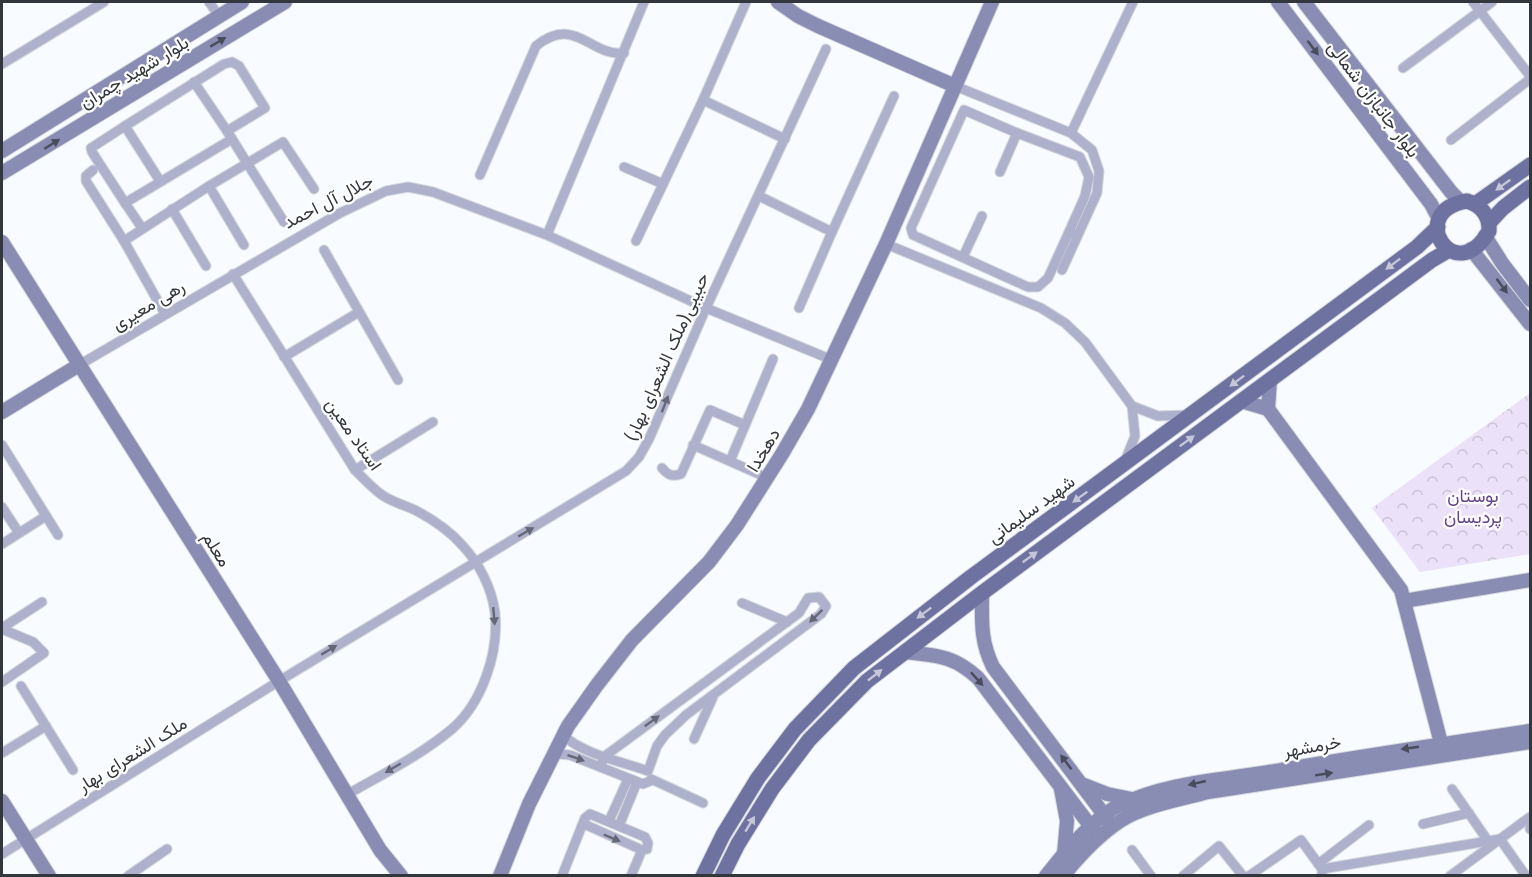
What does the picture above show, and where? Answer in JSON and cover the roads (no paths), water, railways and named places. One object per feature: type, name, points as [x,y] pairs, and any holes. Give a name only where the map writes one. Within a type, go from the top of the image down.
[{"type":"main road","name":"بلوار شهید چمران","points":[[2,151],[242,2]]},
{"type":"main road","name":"بلوار شهید چمران","points":[[2,173],[285,2]]},
{"type":"main road","points":[[778,2],[818,26],[955,86]]},
{"type":"main road","name":"دهخدا","points":[[500,876],[529,804],[563,735],[597,685],[632,640],[709,562],[737,525],[768,478],[808,409],[886,244],[992,2]]},
{"type":"main road","name":"بلوار جانبازان شمالی","points":[[1278,2],[1424,195],[1439,223]]},
{"type":"main road","name":"بلوار جانبازان شمالی","points":[[1304,2],[1451,192],[1468,203]]},
{"type":"main road","points":[[1530,165],[1468,203],[1450,206],[1439,223],[1437,232],[1440,242],[1449,250],[1461,252],[1471,249],[1503,208],[1530,188]]},
{"type":"main road","points":[[1468,203],[1486,215],[1487,230],[1502,263],[1530,300]]},
{"type":"main road","name":"شهید سلیمانی","points":[[703,876],[723,834],[758,778],[795,729],[854,668],[962,584],[1417,247],[1439,223]]},
{"type":"main road","name":"معلم","points":[[2,242],[279,681],[380,850],[401,876]]},
{"type":"main road","points":[[1471,249],[1530,324]]},
{"type":"main road","points":[[722,876],[738,844],[772,789],[809,741],[867,681],[982,592],[1432,260],[1449,250]]},
{"type":"main road","points":[[2,412],[79,365]]},
{"type":"main road","points":[[1268,409],[1270,380]]},
{"type":"main road","points":[[1241,401],[1268,409],[1401,590],[1441,743]]},
{"type":"main road","points":[[1404,601],[1530,580]]},
{"type":"main road","points":[[982,592],[981,632],[985,651],[993,667],[1113,826]]},
{"type":"main road","points":[[905,652],[949,658],[966,667],[978,678],[1096,833]]},
{"type":"main road","name":"خرمشهر","points":[[1063,876],[1096,833],[1104,814],[1119,805],[1150,793],[1204,781],[1530,731]]},
{"type":"main road","name":"خرمشهر","points":[[1047,876],[1064,854],[1096,833],[1129,816],[1165,802],[1208,792],[1530,742]]},
{"type":"main road","points":[[1083,785],[1107,795],[1134,799]]},
{"type":"main road","points":[[1061,787],[1066,821],[1064,854]]},
{"type":"main road","points":[[2,801],[48,876]]},
{"type":"street","points":[[2,64],[104,2]]},
{"type":"street","points":[[209,2],[219,16]]},
{"type":"street","points":[[547,235],[644,2]]},
{"type":"street","points":[[636,241],[703,100],[746,2]]},
{"type":"street","points":[[1071,133],[1132,4],[1120,2]]},
{"type":"street","points":[[1451,140],[1530,77],[1473,2]]},
{"type":"street","points":[[1403,68],[1492,2]]},
{"type":"street","points":[[480,175],[533,53],[541,42],[550,36],[560,34],[574,36],[616,54],[624,53]]},
{"type":"street","name":"حبیبی(ملک الشعرای بهار)","points":[[279,681],[626,471],[649,440],[706,308],[826,49]]},
{"type":"street","points":[[125,203],[230,135],[265,108],[239,66],[232,62],[224,63],[91,148],[125,203],[142,228]]},
{"type":"street","points":[[194,82],[284,222]]},
{"type":"street","points":[[955,86],[1071,133],[1092,150],[1100,171],[1097,193],[1073,234],[1048,278],[1038,287],[1028,287],[913,235],[911,228],[964,110],[1080,157],[1089,177],[1085,196],[1073,234],[1062,270]]},
{"type":"street","points":[[799,308],[894,96]]},
{"type":"street","points":[[703,100],[785,139]]},
{"type":"street","points":[[125,126],[160,181]]},
{"type":"street","points":[[1000,172],[1017,133]]},
{"type":"street","points":[[124,241],[283,142],[314,189]]},
{"type":"street","points":[[624,167],[663,184]]},
{"type":"street","points":[[93,170],[86,176],[86,181],[124,241],[165,314]]},
{"type":"street","points":[[209,186],[244,244]]},
{"type":"street","name":"جلال آل احمد","points":[[233,274],[340,213],[386,191],[408,187],[433,192],[547,235],[706,308],[830,359]]},
{"type":"street","points":[[759,196],[832,232]]},
{"type":"street","points":[[172,209],[206,266]]},
{"type":"street","points":[[963,257],[982,216]]},
{"type":"street","points":[[886,244],[1041,308],[1065,323],[1085,342],[1132,406],[1135,436],[1122,466]]},
{"type":"street","points":[[324,250],[398,380]]},
{"type":"street","name":"رهی معیری","points":[[79,365],[233,274]]},
{"type":"street","name":"استاد معین","points":[[233,274],[355,470],[383,495],[444,528],[462,544],[476,561],[491,595],[495,614],[492,656],[483,685],[470,706],[454,728],[420,752],[348,794]]},
{"type":"street","points":[[284,357],[359,312]]},
{"type":"street","points":[[730,461],[773,359]]},
{"type":"street","points":[[1132,406],[1158,416],[1191,415]]},
{"type":"street","points":[[662,468],[668,475],[681,474],[710,410],[745,425]]},
{"type":"street","points":[[355,470],[433,422]]},
{"type":"street","points":[[2,445],[58,535]]},
{"type":"street","points":[[693,446],[768,478]]},
{"type":"street","points":[[2,507],[19,533]]},
{"type":"street","points":[[2,544],[46,516]]},
{"type":"street","points":[[563,735],[571,743],[605,756],[648,771],[657,746],[686,715],[821,614],[826,606],[819,597],[808,598],[799,613],[605,756],[600,767]]},
{"type":"street","points":[[2,629],[42,602]]},
{"type":"street","points":[[742,603],[787,622]]},
{"type":"street","points":[[2,629],[33,642],[44,653],[2,682]]},
{"type":"street","name":"ملک الشعرای بهار","points":[[2,854],[279,681]]},
{"type":"street","points":[[21,686],[73,770]]},
{"type":"street","points":[[694,739],[714,694]]},
{"type":"street","points":[[2,753],[46,726]]},
{"type":"street","points":[[552,757],[559,754],[570,755],[636,782],[650,782],[651,778],[703,803]]},
{"type":"street","points":[[609,821],[636,782]]},
{"type":"street","points":[[619,826],[636,782]]},
{"type":"street","points":[[1452,789],[1488,841]]},
{"type":"street","points":[[1423,824],[1469,813]]},
{"type":"street","points":[[562,876],[585,818],[590,814],[645,837],[648,843],[647,849],[642,850],[584,824]]},
{"type":"street","points":[[1450,876],[1530,817]]},
{"type":"street","points":[[1320,869],[1369,825]]},
{"type":"street","points":[[1320,869],[1500,839]]},
{"type":"street","points":[[1500,839],[1526,876]]},
{"type":"street","points":[[1250,876],[1301,840],[1320,869]]},
{"type":"street","points":[[1183,876],[1219,846],[1243,876]]},
{"type":"street","points":[[128,876],[167,849]]},
{"type":"street","points":[[631,876],[642,850]]},
{"type":"street","points":[[1132,850],[1151,876]]},
{"type":"park label","name":"بوستان پردیسان","points":[[1473,505]]}]
